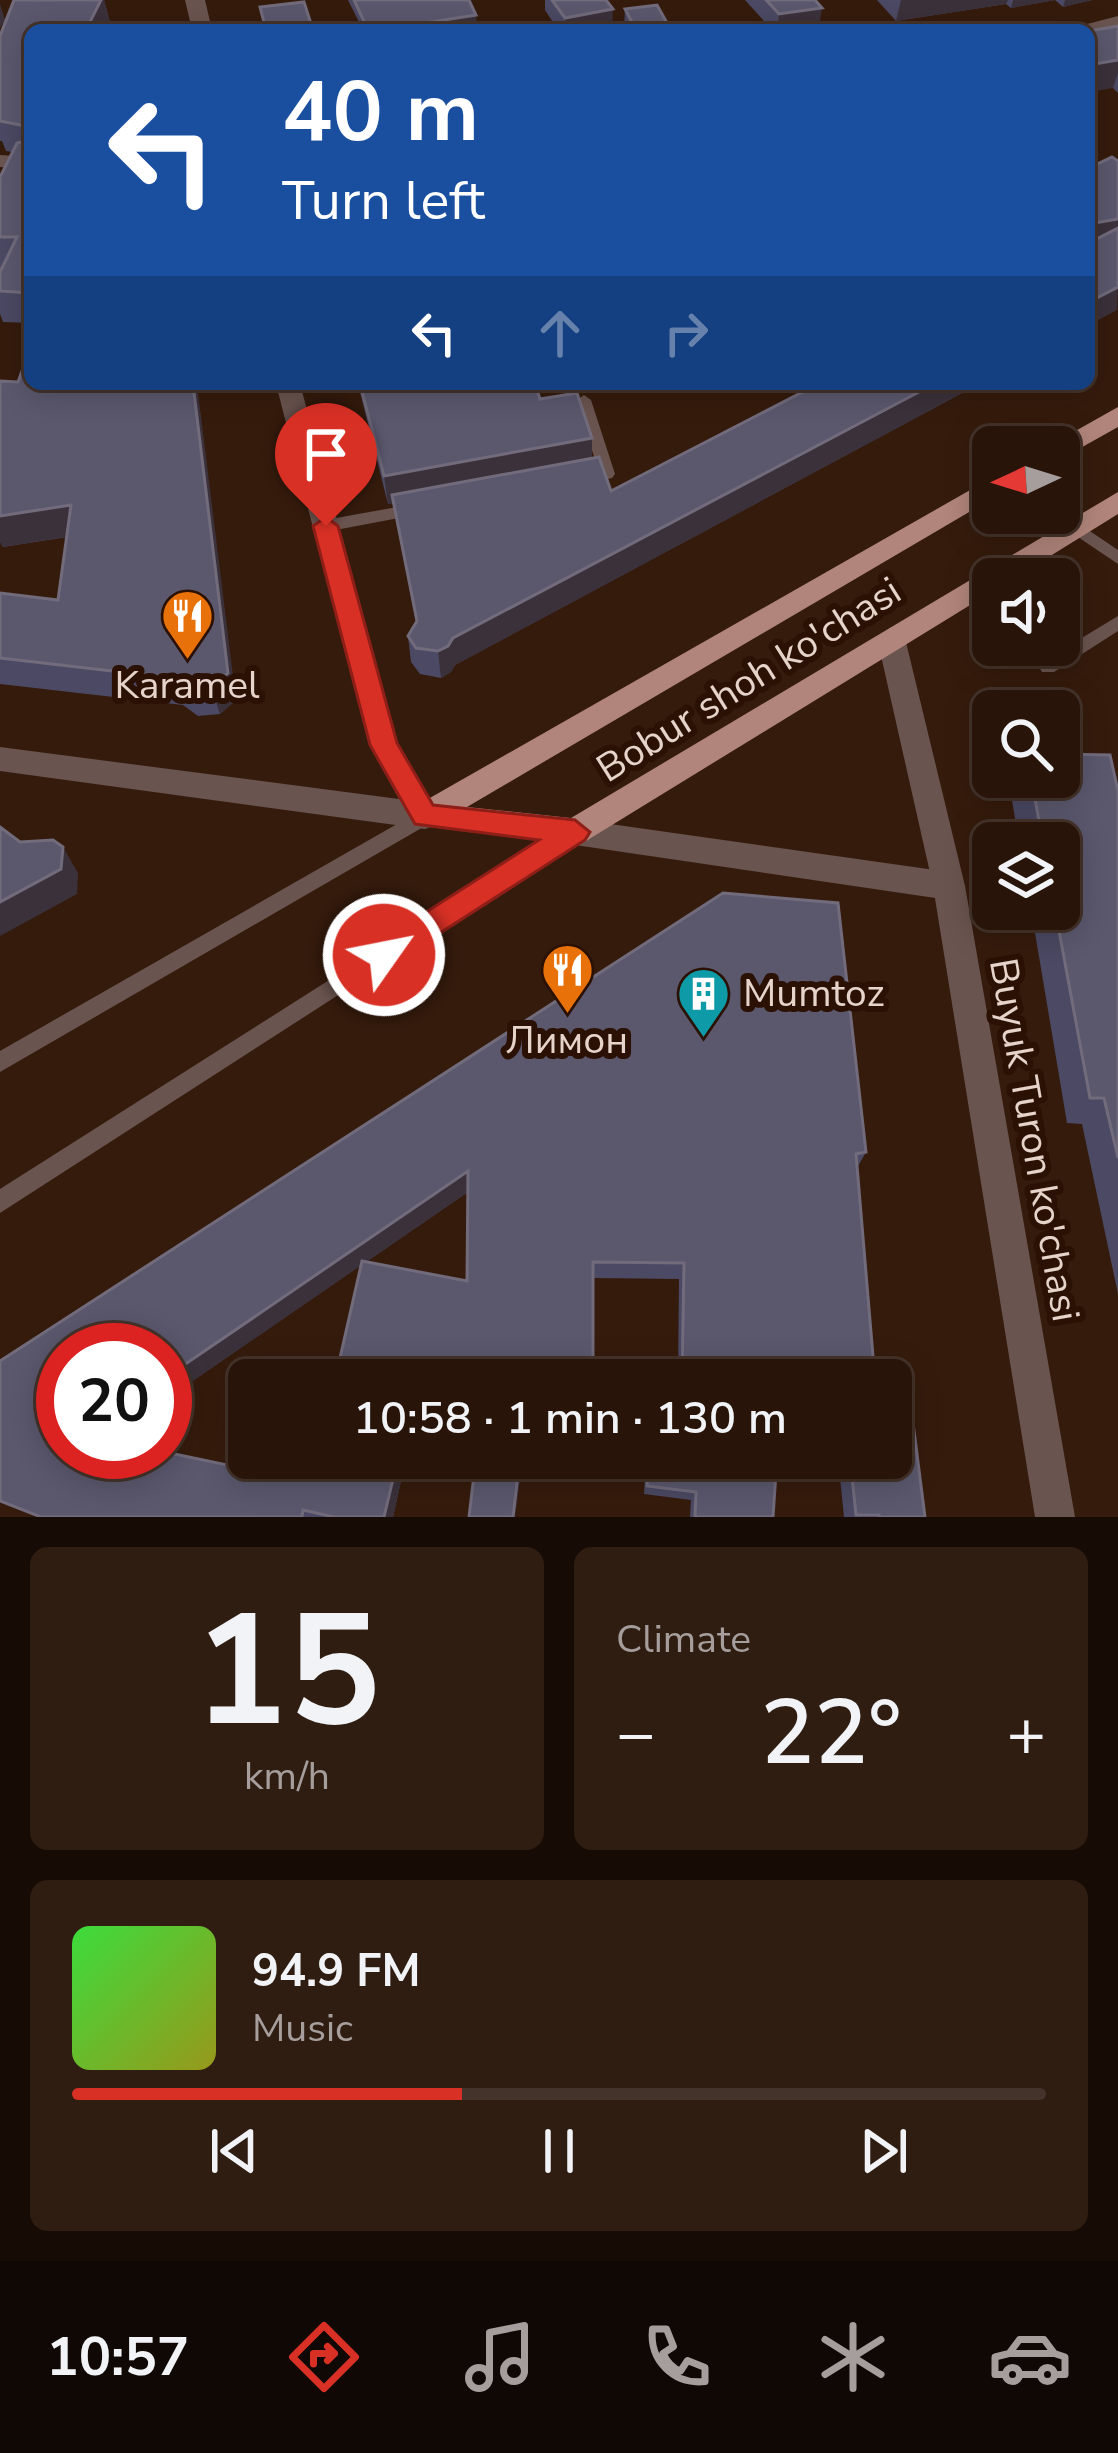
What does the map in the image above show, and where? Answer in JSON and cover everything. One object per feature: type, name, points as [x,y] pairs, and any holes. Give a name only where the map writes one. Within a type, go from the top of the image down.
[{"type":"main road","points":[[1080,437],[1118,416]]},
{"type":"main road","name":"Bobur shoh ko'chasi","points":[[424,816],[972,498]]},
{"type":"main road","name":"Bobur shoh ko'chasi","points":[[1080,524],[1118,502]]},
{"type":"main road","name":"Bobur shoh ko'chasi","points":[[575,832],[1063,534]]},
{"type":"main road","points":[[424,816],[575,832]]},
{"type":"street","points":[[290,390],[384,745],[424,816]]},
{"type":"street","name":"Buyuk Turon ko'chasi","points":[[890,638],[949,886],[1055,1517]]},
{"type":"street","points":[[0,759],[424,816]]},
{"type":"street","points":[[575,832],[949,886]]},
{"type":"lane","points":[[560,483],[607,475],[584,400]]},
{"type":"lane","points":[[326,526],[443,504]]},
{"type":"lane","points":[[1080,531],[1118,558]]},
{"type":"lane","points":[[1048,667],[1118,623]]},
{"type":"lane","name":"Bobur shoh ko'chasi","points":[[0,1062],[424,816]]},
{"type":"lane","name":"Bobur shoh ko'chasi","points":[[0,1202],[575,832]]},
{"type":"building","points":[[14,0],[101,0],[89,24],[24,24],[24,126],[0,121],[0,36]]},
{"type":"building","points":[[354,0],[469,0],[476,15],[418,24],[365,24]]},
{"type":"building","points":[[552,0],[606,0],[613,9],[565,18]]},
{"type":"building","points":[[766,0],[815,0],[822,8],[779,14]]},
{"type":"building","points":[[304,2],[311,24],[264,24],[260,7]]},
{"type":"building","points":[[657,5],[668,24],[633,24],[625,9]]},
{"type":"building","points":[[1118,26],[1118,60],[1095,64],[1095,30]]},
{"type":"building","points":[[24,131],[24,293],[0,291],[0,272],[17,237],[0,237],[0,177],[17,143],[22,142]]},
{"type":"building","points":[[1112,157],[1118,161],[1118,219],[1095,223],[1095,165]]},
{"type":"building","points":[[1118,228],[1118,287],[1095,299],[1095,240]]},
{"type":"building","points":[[24,366],[24,390],[194,390],[228,673],[211,687],[188,689],[172,678],[0,658],[0,593],[58,600],[71,505],[0,516],[0,381],[18,382]]},
{"type":"building","points":[[362,390],[537,390],[540,399],[577,393],[592,438],[384,476]]},
{"type":"building","points":[[806,390],[923,390],[453,638],[448,646],[438,651],[416,648],[408,636],[417,621],[392,495],[599,457],[611,491]]},
{"type":"building","points":[[1080,754],[1110,755],[1118,791],[1118,1158],[1104,1098],[1090,1098],[1059,930],[1080,930],[1080,822],[1039,822],[1035,798],[1080,798]]},
{"type":"building","points":[[0,827],[20,842],[53,840],[63,847],[61,869],[0,902]]},
{"type":"building","points":[[723,893],[838,903],[866,1152],[856,1154],[873,1359],[682,1359],[684,1263],[593,1262],[593,1359],[340,1359],[362,1261],[467,1281],[468,1171],[192,1360],[192,1323],[59,1323]]},
{"type":"building","points":[[36,1338],[36,1479],[192,1479],[192,1458],[228,1465],[228,1479],[393,1479],[384,1517],[334,1517],[303,1510],[302,1517],[41,1517],[0,1501],[0,1361]]},
{"type":"building","points":[[912,1415],[925,1517],[856,1515],[852,1479],[912,1479]]},
{"type":"building","points":[[474,1479],[518,1479],[513,1517],[469,1517]]},
{"type":"building","points":[[648,1479],[776,1479],[773,1517],[695,1517],[696,1492],[647,1486]]},
{"type":"place","name":"Karamel","points":[[187,661]]},
{"type":"place","name":"Лимон","points":[[567,1016]]},
{"type":"place","name":"Mumtoz","points":[[704,1039]]},
{"type":"route","points":[[326,526],[384,745],[424,816],[575,832],[384,955]]}]
